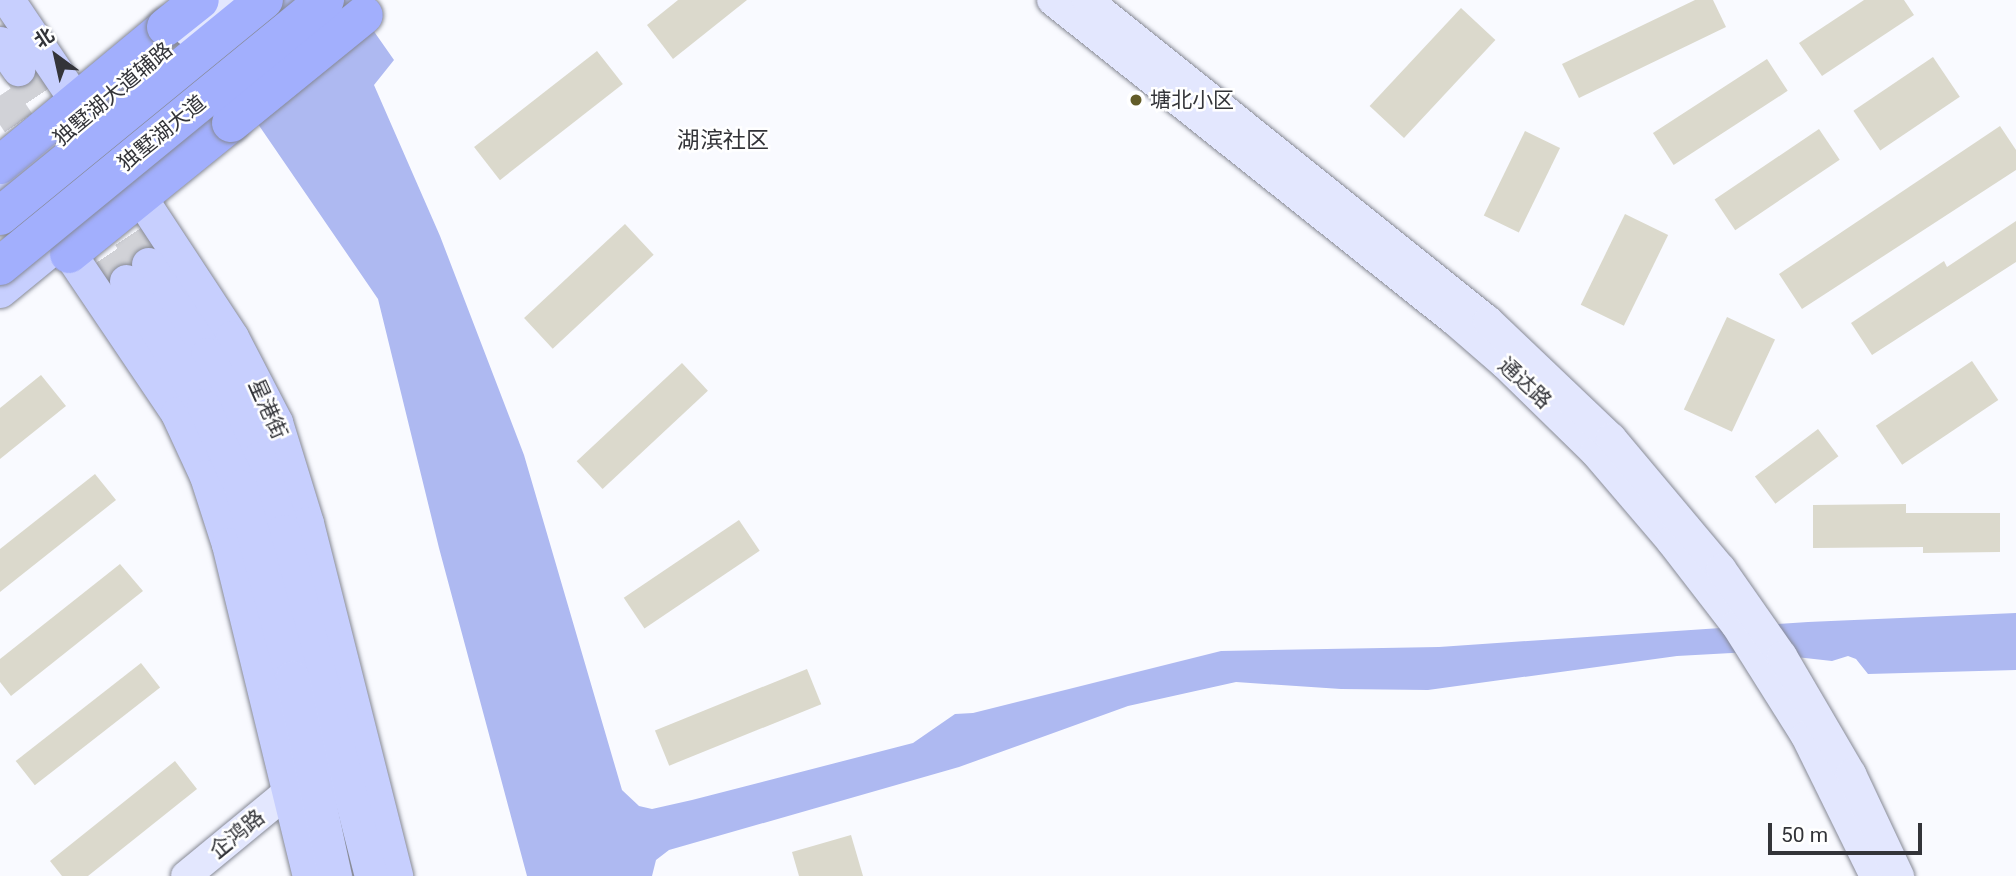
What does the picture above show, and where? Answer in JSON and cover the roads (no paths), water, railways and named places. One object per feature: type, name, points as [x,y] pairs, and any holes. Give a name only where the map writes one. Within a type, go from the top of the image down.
[{"type":"highway","points":[[4,169],[82,109],[171,34],[200,0]]},
{"type":"highway","name":"独墅湖大道","points":[[0,216],[264,0]]},
{"type":"highway","name":"独墅湖大道","points":[[0,266],[325,0]]},
{"type":"highway","points":[[65,247],[230,113],[382,0]]},
{"type":"main road","name":"星港街","points":[[8,0],[232,337],[276,422],[307,523],[396,876]]},
{"type":"main road","name":"独墅湖大道辅路","points":[[171,34],[226,0]]},
{"type":"main road","points":[[230,113],[356,0]]},
{"type":"main road","name":"通达路","points":[[1052,0],[1505,364],[1580,437],[1746,621]]},
{"type":"main road","name":"通达路","points":[[1087,0],[1519,348],[1568,394],[1654,486],[1851,774],[1899,876]]},
{"type":"main road","points":[[4,169],[65,247],[157,382],[197,455],[228,544],[309,876]]},
{"type":"main road","points":[[0,291],[65,247]]},
{"type":"main road","name":"星港街","points":[[335,876],[292,677],[240,486],[137,272],[207,354],[259,458],[282,531],[371,876]]},
{"type":"main road","name":"通达路","points":[[1768,655],[1875,876]]},
{"type":"main road","name":"企鸿路","points":[[186,876],[289,791]]},
{"type":"water","points":[[173,0],[352,0],[394,60],[374,85],[440,236],[524,455],[622,790],[639,806],[652,809],[692,800],[913,743],[955,714],[973,713],[1221,651],[1439,647],[1808,622],[2016,613],[2016,670],[1868,674],[1856,659],[1848,656],[1832,661],[1750,652],[1677,656],[1428,690],[1341,689],[1236,682],[1128,706],[959,767],[669,850],[656,860],[652,876],[527,876],[439,548],[378,299]]},
{"type":"tunnel","points":[[18,69],[148,264]]},
{"type":"tunnel","points":[[0,95],[44,160]]},
{"type":"tunnel","points":[[80,213],[126,281]]},
{"type":"place","name":"塘北小区","points":[[1136,100]]},
{"type":"district","name":"湖滨社区","points":[[723,141]]}]
